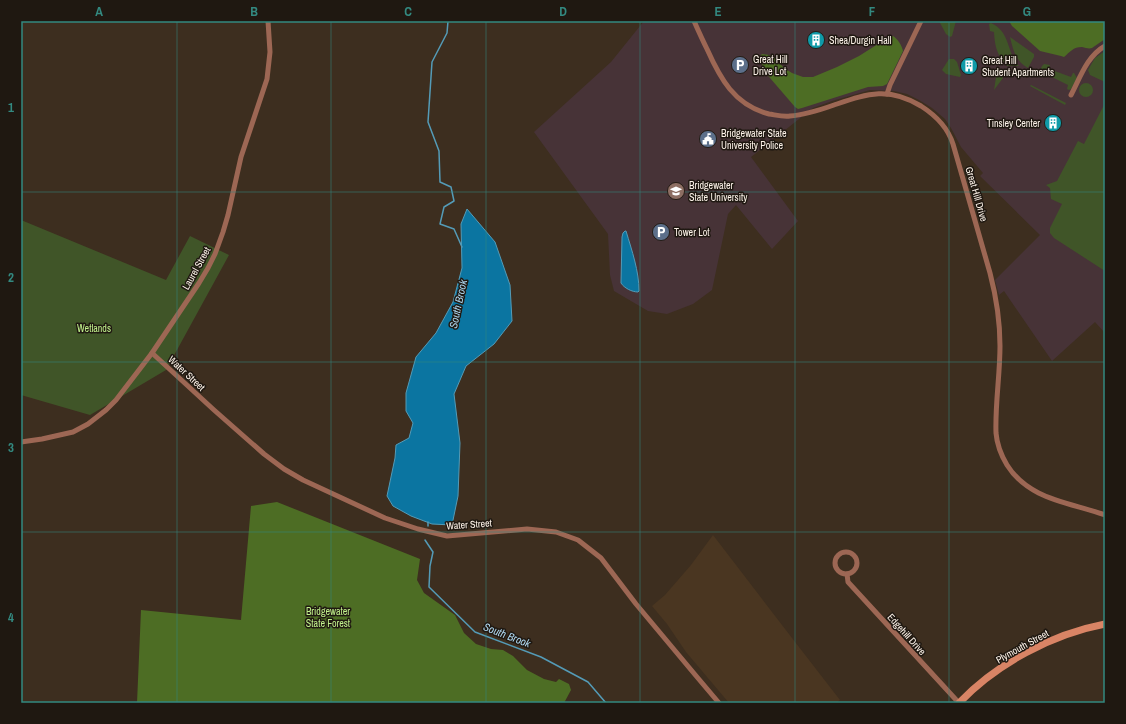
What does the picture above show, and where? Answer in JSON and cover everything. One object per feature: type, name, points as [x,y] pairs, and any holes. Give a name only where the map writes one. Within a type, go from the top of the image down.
[{"type":"main road","name":"Plymouth Street","points":[[959,703],[968,693],[986,678],[1031,650],[1065,634],[1105,624]]},
{"type":"street","name":"Laurel Street","points":[[21,442],[63,435],[96,419],[116,400],[152,353],[199,283],[218,247],[228,215],[241,156],[268,74],[270,52],[268,21]]},
{"type":"street","name":"Great Hill Drive","points":[[694,21],[712,62],[726,85],[742,101],[758,111],[778,116],[794,116],[816,111],[858,97],[872,94],[887,94],[906,98],[929,112],[943,125],[953,144],[988,265],[994,294],[1000,346],[996,433],[998,446],[1003,459],[1017,478],[1032,490],[1105,515]]},
{"type":"street","points":[[887,94],[922,21]]},
{"type":"street","points":[[1071,95],[1090,59],[1105,46]]},
{"type":"street","name":"Water Street","points":[[152,353],[264,454],[284,469],[303,480],[385,518],[418,529],[447,536],[527,529],[556,532],[571,536],[578,540],[601,558],[687,666],[719,703]]},
{"type":"street","name":"Edgehill Drive","points":[[845,552],[853,554],[857,562],[854,571],[847,574],[839,572],[835,564],[835,560],[838,555],[845,552]]},
{"type":"street","name":"Edgehill Drive","points":[[847,574],[847,579],[849,582],[959,703]]},
{"type":"shaded area","name":"Bridgewater State University","points":[[644,21],[1105,21],[1105,333],[1095,322],[1052,361],[1004,291],[999,295],[995,280],[1040,235],[980,176],[983,173],[961,147],[945,119],[932,108],[919,100],[907,94],[894,91],[870,90],[813,108],[751,157],[798,221],[772,249],[736,205],[728,214],[712,290],[693,304],[667,314],[648,311],[614,291],[610,275],[608,234],[534,132],[611,62]]},
{"type":"shaded area","points":[[713,535],[840,700],[836,703],[729,703],[686,652],[667,624],[652,606],[665,595],[691,565]]},
{"type":"green space","points":[[939,21],[956,21],[952,36],[950,37],[946,34]]},
{"type":"green space","points":[[1009,21],[1105,21],[1105,39],[1092,48],[1079,47],[1074,49],[1064,57],[1040,51],[1012,26]]},
{"type":"green space","points":[[991,23],[1002,32],[1015,61],[1019,66],[1007,66],[1001,58],[996,47],[994,32],[990,31],[989,24]]},
{"type":"green space","points":[[893,36],[900,43],[903,51],[887,84],[883,86],[868,87],[798,109],[764,71],[760,56],[762,54],[769,55],[774,57],[784,68],[792,73],[803,77],[813,77],[859,56]]},
{"type":"green space","points":[[1010,37],[1034,54],[1028,68],[1018,59]]},
{"type":"green space","points":[[1105,51],[1105,82],[1090,75],[1088,70],[1095,58]]},
{"type":"green space","points":[[949,59],[954,59],[957,62],[961,75],[960,77],[946,74],[942,70]]},
{"type":"green space","points":[[1044,64],[1050,65],[1049,69],[1071,77],[1074,73],[1077,78],[1071,89],[1067,89],[1068,85],[1044,73],[1041,76],[1038,74]]},
{"type":"green space","points":[[997,71],[999,71],[1003,78],[994,90]]},
{"type":"green space","points":[[1083,83],[1089,83],[1093,87],[1093,93],[1089,97],[1083,97],[1079,93],[1079,87]]},
{"type":"green space","points":[[1031,85],[1066,103],[1065,105],[1030,86]]},
{"type":"green space","points":[[1105,103],[1105,271],[1054,238],[1050,233],[1050,228],[1062,204],[1051,199],[1050,188],[1046,185],[1057,181],[1078,141],[1084,144]]},
{"type":"green space","name":"Wetlands","points":[[21,220],[166,280],[190,236],[229,255],[166,370],[90,415],[21,395]]},
{"type":"green space","name":"Bridgewater State Forest","points":[[277,502],[420,559],[417,580],[424,593],[455,615],[464,633],[476,644],[491,649],[503,650],[513,656],[527,670],[544,679],[556,682],[559,679],[569,684],[571,690],[564,703],[137,703],[141,610],[241,620],[251,506]]},
{"type":"water","points":[[467,209],[495,242],[510,285],[512,321],[494,344],[466,366],[454,394],[460,443],[458,496],[452,525],[432,524],[411,516],[393,506],[387,496],[395,458],[396,445],[409,438],[413,423],[406,411],[406,393],[416,357],[436,333],[453,302],[462,268],[461,224]]},
{"type":"water","points":[[625,231],[636,268],[639,284],[638,292],[624,287],[621,283],[622,237]]},
{"type":"waterway","name":"South Brook","points":[[448,21],[447,33],[432,62],[428,122],[439,151],[440,182],[451,187],[454,201],[444,207],[440,224],[454,229],[462,247]]},
{"type":"waterway","name":"South Brook","points":[[425,540],[433,552],[430,566],[429,587],[475,632],[541,657],[588,682],[606,703]]},
{"type":"place","name":"Shea/Durgin Hall","points":[[816,40]]},
{"type":"place","name":"Great Hill Drive Lot","points":[[740,65]]},
{"type":"place","name":"Great Hill Student Apartments","points":[[969,66]]},
{"type":"place","name":"Tinsley Center","points":[[1053,123]]},
{"type":"place","name":"Bridgewater State University Police","points":[[708,139]]},
{"type":"place","name":"Bridgewater State University","points":[[676,191]]},
{"type":"place","name":"Tower Lot","points":[[661,232]]}]
